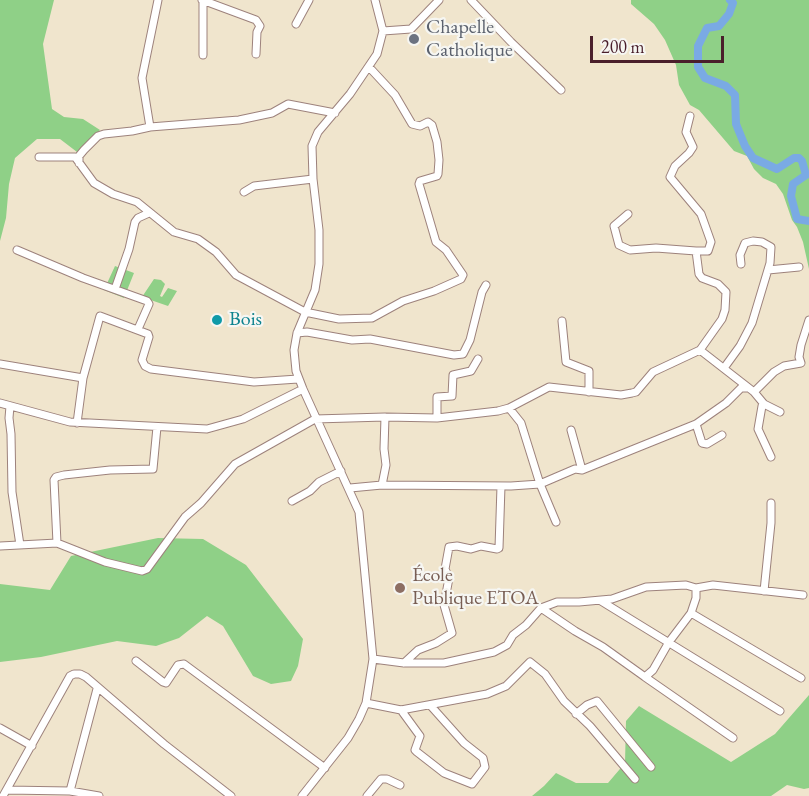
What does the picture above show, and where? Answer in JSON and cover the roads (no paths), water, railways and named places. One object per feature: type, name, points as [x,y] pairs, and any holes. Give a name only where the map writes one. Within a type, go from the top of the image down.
[{"type":"street","points":[[150,127],[142,78],[158,0]]},
{"type":"street","points":[[296,24],[309,0]]},
{"type":"street","points":[[302,796],[354,729],[366,703],[373,659],[361,520],[350,488],[315,419],[298,379],[294,360],[297,333],[315,290],[319,264],[319,230],[313,179],[314,140],[377,54],[383,31],[375,0]]},
{"type":"street","points":[[383,31],[411,29],[439,0]]},
{"type":"street","points":[[471,0],[561,90]]},
{"type":"street","points":[[203,55],[203,1],[217,4],[256,20],[260,26],[257,32],[256,54]]},
{"type":"street","points":[[39,157],[75,158],[94,183],[113,194],[137,202],[174,232],[198,239],[216,252],[241,278],[305,312],[339,318],[372,318],[403,301],[461,279],[463,275],[446,250],[436,242],[419,184],[420,181],[438,174],[437,142],[432,125],[428,122],[420,126],[412,124],[396,95],[369,67]]},
{"type":"street","points":[[78,164],[79,156],[98,136],[104,134],[150,127],[239,120],[272,113],[288,104],[335,113]]},
{"type":"street","points":[[628,214],[614,226],[619,245],[624,249],[708,251],[711,243],[701,214],[670,177],[675,166],[693,147],[686,132],[690,116]]},
{"type":"street","points":[[244,192],[254,186],[313,179]]},
{"type":"street","points":[[115,289],[129,249],[135,222],[149,213]]},
{"type":"street","points":[[724,368],[750,330],[772,252],[768,244],[753,241],[745,243],[740,255],[741,264]]},
{"type":"street","points":[[17,250],[147,301],[149,304],[138,329]]},
{"type":"street","points":[[0,546],[57,543],[105,562],[142,571],[147,569],[185,518],[235,464],[315,419],[436,418],[498,411],[549,387],[621,394],[636,392],[653,372],[700,350],[722,319],[726,298],[723,288],[702,278],[699,274],[696,251]]},
{"type":"street","points":[[768,270],[799,267]]},
{"type":"street","points":[[297,333],[307,332],[352,340],[369,339],[454,355],[463,354],[467,350],[482,292],[486,285]]},
{"type":"street","points":[[77,423],[83,378],[100,316],[138,329],[149,336],[142,360],[145,366],[151,369],[254,382],[298,379]]},
{"type":"street","points":[[350,488],[382,485],[540,484],[575,469],[582,470],[696,424],[726,403],[741,388],[750,390],[784,366],[801,363],[799,357],[801,345],[809,320]]},
{"type":"street","points":[[562,321],[565,359],[570,365],[590,371],[589,392]]},
{"type":"street","points":[[700,350],[764,404],[780,412]]},
{"type":"street","points":[[436,418],[437,397],[452,396],[453,375],[471,371],[478,359]]},
{"type":"street","points":[[0,364],[83,378]]},
{"type":"street","points":[[0,403],[77,423],[198,429],[219,427],[243,419],[303,389]]},
{"type":"street","points":[[764,404],[758,429],[771,457]]},
{"type":"street","points":[[10,406],[12,492],[17,513],[20,545]]},
{"type":"street","points":[[508,408],[521,423],[540,484],[556,522]]},
{"type":"street","points":[[382,485],[386,465],[385,417]]},
{"type":"street","points":[[696,424],[702,443],[707,444],[722,435]]},
{"type":"street","points":[[57,543],[54,480],[56,477],[110,470],[153,469],[157,427]]},
{"type":"street","points":[[571,430],[582,470]]},
{"type":"street","points":[[292,501],[310,491],[315,484],[341,471]]},
{"type":"street","points":[[404,663],[418,650],[452,633],[444,605],[448,578],[445,569],[449,547],[499,548],[501,486]]},
{"type":"street","points":[[764,591],[771,503]]},
{"type":"street","points":[[373,659],[404,663],[444,663],[495,652],[507,645],[513,635],[526,625],[541,608],[557,602],[601,601],[646,587],[686,585],[696,588],[713,585],[803,595]]},
{"type":"street","points":[[645,677],[653,670],[669,642],[690,613],[696,598],[696,588]]},
{"type":"street","points":[[601,601],[780,711]]},
{"type":"street","points":[[541,608],[603,647],[733,738]]},
{"type":"street","points":[[690,613],[801,678]]},
{"type":"street","points":[[136,661],[163,682],[166,682],[178,665],[184,664],[324,768]]},
{"type":"street","points":[[366,703],[401,710],[487,694],[506,686],[530,662],[545,674],[564,701],[635,779]]},
{"type":"street","points":[[5,793],[70,676],[80,674],[231,796]]},
{"type":"street","points":[[70,791],[97,689]]},
{"type":"street","points":[[576,714],[587,705],[597,701],[651,767]]},
{"type":"street","points":[[401,710],[420,736],[415,750],[444,773],[472,784],[485,767],[483,758],[464,743],[430,705]]},
{"type":"street","points":[[0,728],[32,746]]},
{"type":"street","points":[[368,796],[381,779],[387,779],[400,785]]},
{"type":"street","points":[[5,793],[70,791],[99,796]]},
{"type":"waterway","points":[[730,0],[733,3],[729,14],[719,26],[707,28],[698,46],[698,67],[705,78],[726,86],[735,95],[736,124],[753,158],[777,169],[794,158],[802,161],[806,175],[793,184],[791,196],[797,219],[809,221]]},
{"type":"place","name":"Chapelle Catholique","points":[[414,39]]},
{"type":"place","name":"Bois","points":[[217,320]]},
{"type":"place","name":"École Publique ETOA","points":[[400,588]]}]
